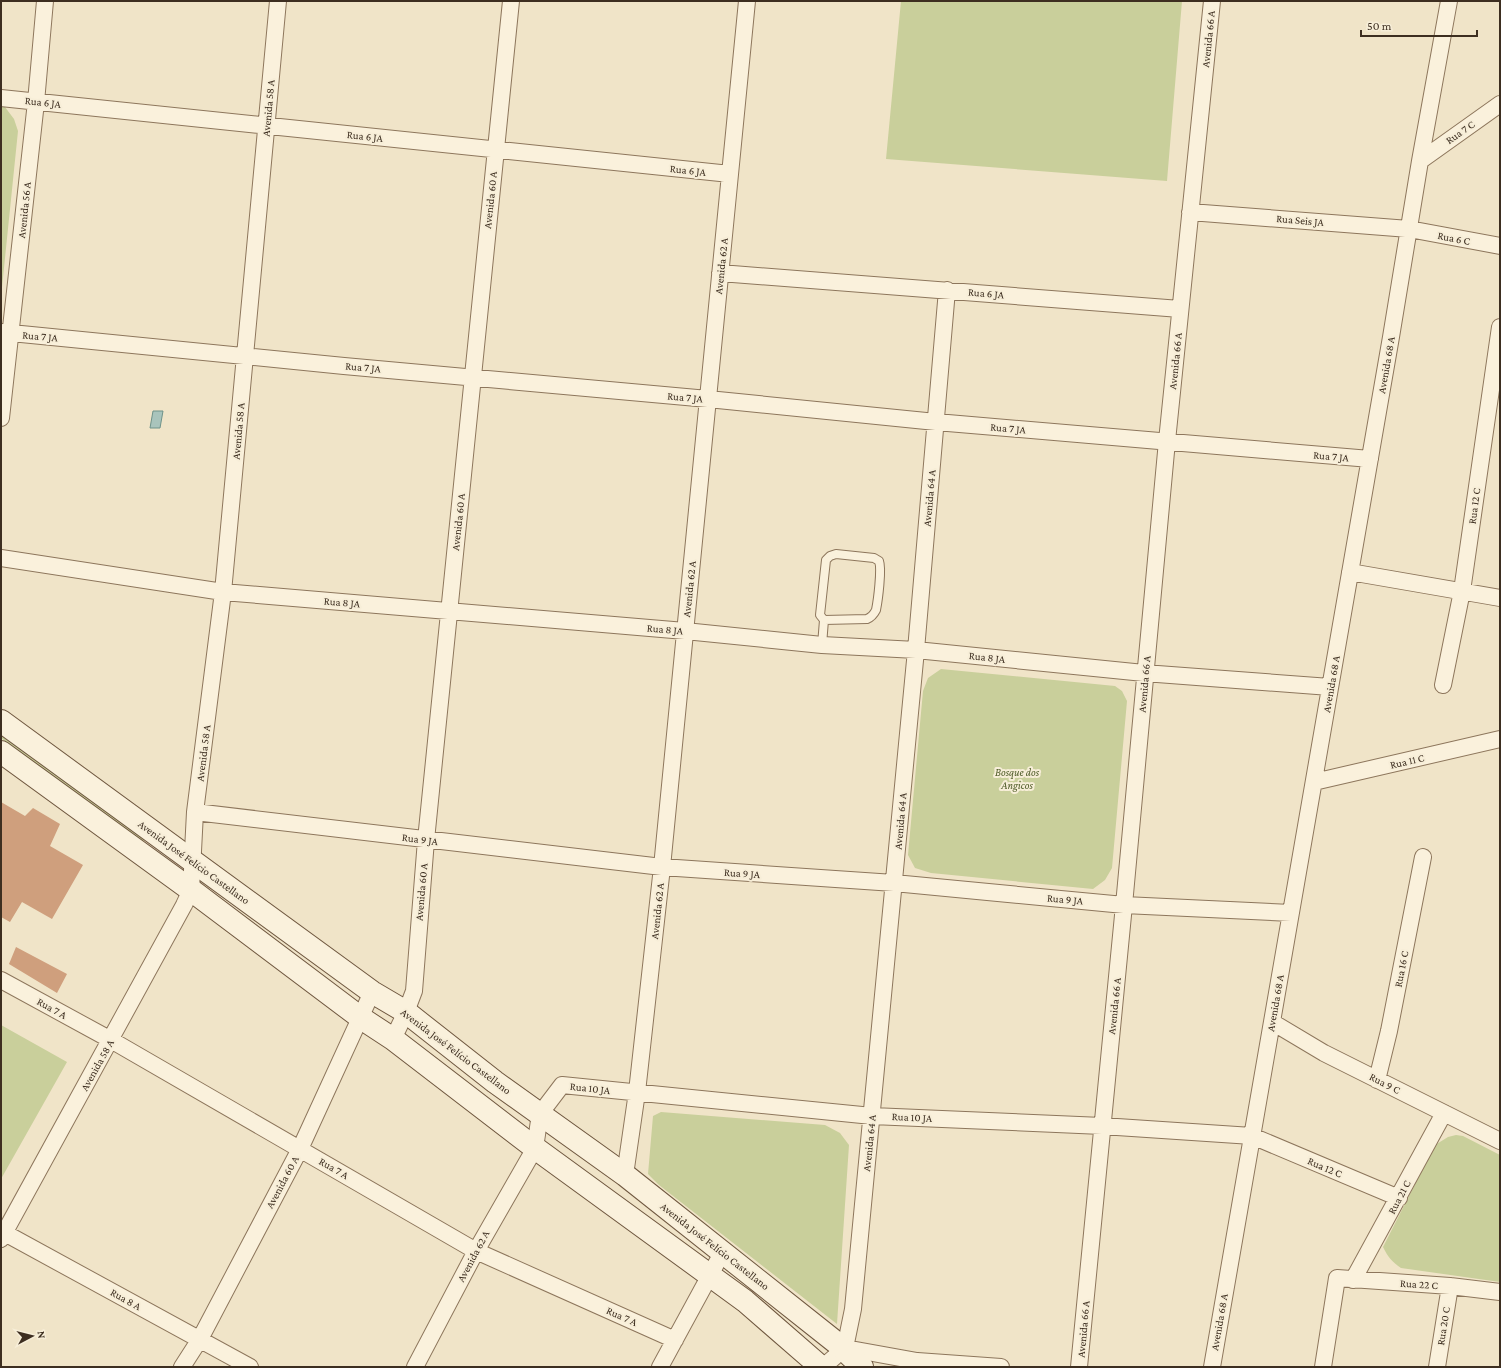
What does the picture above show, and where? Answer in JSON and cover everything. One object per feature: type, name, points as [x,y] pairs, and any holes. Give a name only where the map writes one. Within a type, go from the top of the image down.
[{"type":"main road","name":"Avenida José Felício Castellano","points":[[1,721],[192,859],[372,992],[406,1012],[495,1082],[626,1175],[844,1349],[862,1367]]},
{"type":"main road","points":[[1,752],[191,890],[361,1018],[393,1039],[535,1148],[745,1301],[822,1367]]},
{"type":"street","name":"Avenida 56 A","points":[[1,418],[6,333],[36,102],[45,1]]},
{"type":"street","name":"Avenida 58 A","points":[[2,1234],[111,1040],[191,890],[195,812],[223,592],[278,1]]},
{"type":"street","name":"Avenida 60 A","points":[[393,1039],[414,991],[426,840],[511,1]]},
{"type":"street","name":"Avenida 62 A","points":[[626,1175],[637,1092],[662,867],[747,1]]},
{"type":"street","name":"Avenida 66 A","points":[[1079,1367],[1124,905],[1144,673],[1212,1]]},
{"type":"street","name":"Avenida 68 A","points":[[1212,1367],[1370,459],[1420,160],[1449,1]]},
{"type":"street","name":"Rua 6 JA","points":[[1,98],[730,174]]},
{"type":"street","name":"Rua 7 C","points":[[1420,160],[1500,104]]},
{"type":"street","name":"Rua Seis JA","points":[[1190,212],[1409,229]]},
{"type":"street","name":"Rua 6 C","points":[[1409,229],[1500,246]]},
{"type":"street","name":"Rua 6 JA","points":[[720,273],[1180,309]]},
{"type":"street","name":"Avenida 64 A","points":[[844,1349],[853,1310],[872,1116],[916,650],[947,290]]},
{"type":"street","name":"Rua 12 C","points":[[1442,685],[1462,591],[1500,327]]},
{"type":"street","name":"Rua 7 JA","points":[[6,333],[936,422],[1370,459]]},
{"type":"street","name":"Rua 8 JA","points":[[1,558],[223,592],[685,631],[822,645],[916,650],[1144,673],[1330,687]]},
{"type":"street","points":[[1350,572],[1500,598]]},
{"type":"street","name":"Rua 11 C","points":[[1314,782],[1500,739]]},
{"type":"street","name":"Rua 9 JA","points":[[195,812],[662,867],[894,883],[1124,905],[1290,913]]},
{"type":"street","name":"Rua 16 C","points":[[1377,1080],[1389,1031],[1423,857]]},
{"type":"street","name":"Rua 7 A","points":[[1,980],[111,1040],[476,1251],[675,1340]]},
{"type":"street","name":"Avenida 60 A","points":[[182,1367],[200,1339],[300,1149],[372,992]]},
{"type":"street","name":"Rua 9 C","points":[[1272,1022],[1324,1053],[1500,1141]]},
{"type":"street","name":"Rua 10 JA","points":[[540,1114],[562,1085],[872,1116],[1102,1126],[1252,1136]]},
{"type":"street","name":"Rua 21 C","points":[[1354,1280],[1444,1113]]},
{"type":"street","points":[[535,1148],[540,1114]]},
{"type":"street","name":"Rua 12 C","points":[[1252,1136],[1399,1198]]},
{"type":"street","name":"Avenida 62 A","points":[[416,1367],[476,1251],[535,1148]]},
{"type":"street","name":"Rua 8 A","points":[[2,1234],[250,1367]]},
{"type":"street","points":[[660,1367],[722,1253]]},
{"type":"street","name":"Rua 22 C","points":[[1323,1367],[1337,1278],[1450,1286],[1500,1292]]},
{"type":"street","name":"Rua 20 C","points":[[1437,1367],[1450,1286]]},
{"type":"street","points":[[822,1367],[844,1349],[917,1360],[1001,1367]]},
{"type":"lane","points":[[822,645],[824,620],[820,615],[826,560],[830,556],[836,554],[874,558],[879,561],[881,566],[876,610],[872,616],[867,619],[824,620]]},
{"type":"green space","points":[[901,1],[1182,1],[1167,181],[886,159]]},
{"type":"green space","points":[[1,107],[5,107],[14,119],[18,131],[1,297]]},
{"type":"green space","name":"Bosque dos Angicos","points":[[941,669],[1115,686],[1122,691],[1127,701],[1112,868],[1105,880],[1093,889],[931,873],[915,868],[908,855],[923,691],[928,678]]},
{"type":"green space","points":[[1,731],[144,835],[145,840],[140,842],[1,738]]},
{"type":"green space","points":[[1,1025],[67,1062],[1,1179]]},
{"type":"green space","points":[[661,1112],[825,1125],[840,1133],[849,1145],[837,1324],[659,1185],[648,1174],[653,1116]]},
{"type":"green space","points":[[1456,1135],[1463,1136],[1500,1155],[1500,1282],[1401,1268],[1390,1259],[1383,1247],[1435,1145],[1448,1137]]},
{"type":"water","points":[[153,411],[163,411],[160,428],[150,428]]},
{"type":"building","points":[[1,802],[25,816],[33,808],[60,824],[50,846],[83,865],[52,919],[22,902],[10,922],[1,917]]},
{"type":"building","points":[[16,947],[67,974],[57,993],[9,964]]}]
